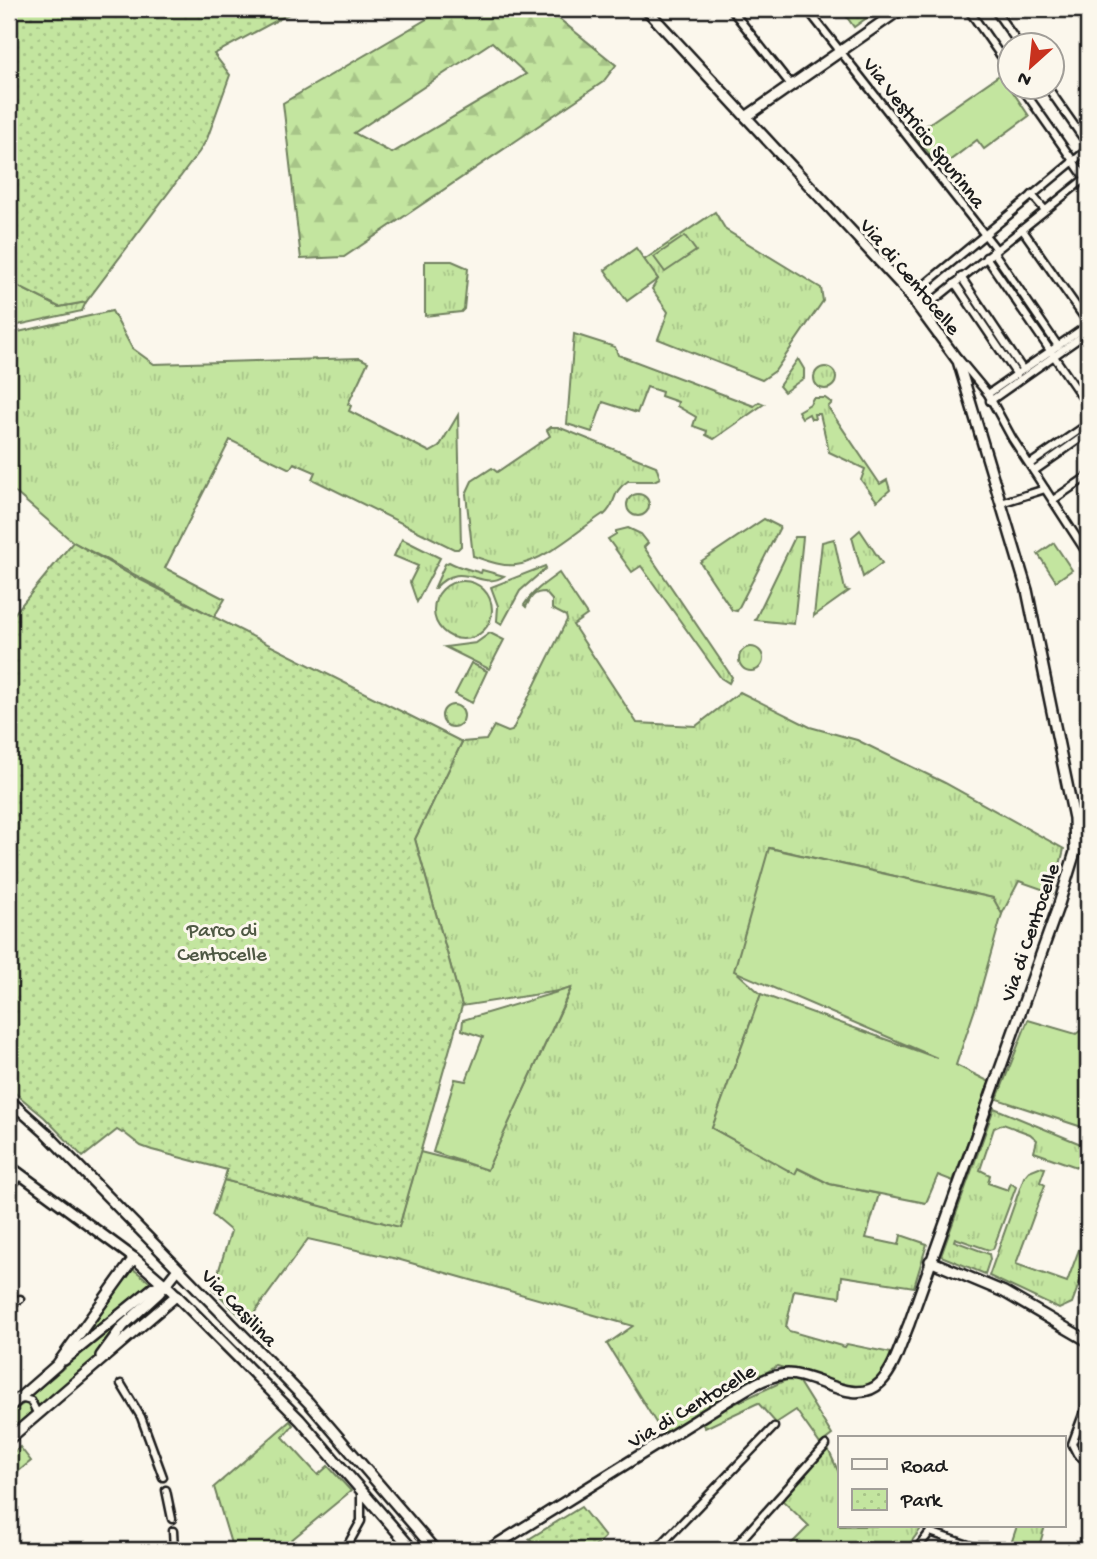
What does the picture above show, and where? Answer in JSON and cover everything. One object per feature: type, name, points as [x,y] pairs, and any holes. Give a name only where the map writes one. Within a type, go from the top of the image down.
[{"type":"street","name":"Via di Centocelle","points":[[488,1550],[738,1394],[767,1379],[791,1374],[860,1391],[874,1387],[886,1376],[1059,904],[1076,845],[1074,818],[1027,590],[964,377],[954,354],[911,296],[646,9]]},
{"type":"street","points":[[731,9],[791,85]]},
{"type":"street","name":"Via Vestricio Spurinna","points":[[807,9],[994,250]]},
{"type":"street","points":[[746,117],[901,9]]},
{"type":"street","points":[[968,9],[996,49]]},
{"type":"street","points":[[995,9],[1011,32]]},
{"type":"street","points":[[922,310],[994,250],[1087,179],[1032,102]]},
{"type":"street","points":[[911,296],[1088,147],[1057,102]]},
{"type":"street","points":[[1032,195],[1045,210]]},
{"type":"street","points":[[989,398],[1052,354],[1058,346],[1088,324],[1022,229]]},
{"type":"street","points":[[994,250],[1058,346]]},
{"type":"street","points":[[986,257],[1088,406]]},
{"type":"street","points":[[958,280],[1023,370]]},
{"type":"street","points":[[958,280],[1017,375]]},
{"type":"street","points":[[989,398],[1023,370],[1088,332]]},
{"type":"street","points":[[954,354],[989,398],[1045,489],[1088,552]]},
{"type":"street","points":[[1032,467],[1088,424]]},
{"type":"street","points":[[1032,467],[1088,433]]},
{"type":"street","points":[[1053,500],[1088,476]]},
{"type":"street","points":[[1001,503],[1045,489]]},
{"type":"street","name":"Via Casilina","points":[[9,1100],[41,1128],[309,1403],[435,1550]]},
{"type":"street","name":"Via Casilina","points":[[9,1166],[134,1258],[177,1295],[285,1404],[413,1550]]},
{"type":"street","points":[[9,1189],[22,1175]]},
{"type":"street","points":[[57,1365],[134,1258]]},
{"type":"street","points":[[930,1261],[1022,1302],[1088,1340]]},
{"type":"street","points":[[91,1368],[123,1326],[159,1293],[164,1283],[178,1269]]},
{"type":"street","points":[[13,1404],[153,1288],[164,1283]]},
{"type":"street","points":[[9,1439],[177,1295]]},
{"type":"street","points":[[9,1304],[20,1299]]},
{"type":"street","points":[[121,1384],[141,1417],[163,1477]]},
{"type":"street","points":[[13,1404],[24,1399],[31,1401],[38,1415]]},
{"type":"street","points":[[1088,1401],[1073,1436],[1072,1447],[1088,1461]]},
{"type":"street","points":[[656,1550],[774,1427]]},
{"type":"street","points":[[732,1550],[826,1445]]},
{"type":"street","points":[[166,1490],[172,1519]]},
{"type":"street","points":[[345,1550],[361,1521],[361,1490]]},
{"type":"street","points":[[173,1531],[174,1550]]},
{"type":"street","points":[[916,1550],[929,1532],[983,1550]]},
{"type":"green space","points":[[9,9],[298,9],[214,54],[230,75],[207,139],[86,302],[59,307],[9,282]]},
{"type":"green space","points":[[444,9],[547,9],[616,65],[603,82],[344,257],[301,259],[283,103]],"holes":[[[492,42],[526,74],[392,153],[354,133]]]},
{"type":"green space","points":[[841,9],[879,9],[854,27]]},
{"type":"green space","points":[[996,77],[996,102],[1020,102],[1029,116],[984,149],[977,140],[940,168],[914,134]]},
{"type":"green space","points":[[715,212],[726,230],[821,288],[823,301],[775,371],[762,380],[658,339],[668,312],[652,289],[658,279],[644,260]]},
{"type":"green space","points":[[685,236],[696,251],[665,272],[654,257]]},
{"type":"green space","points":[[636,248],[658,279],[627,301],[605,270]]},
{"type":"green space","points":[[425,261],[452,261],[468,268],[464,309],[461,312],[425,316]]},
{"type":"green space","points":[[9,282],[59,307],[86,302],[82,311],[9,327]]},
{"type":"green space","points":[[112,311],[132,348],[154,364],[360,358],[368,362],[348,404],[351,406],[349,411],[430,452],[439,447],[458,415],[461,546],[454,549],[312,479],[315,472],[294,463],[290,469],[230,440],[165,568],[225,599],[214,617],[73,542],[9,487],[9,334]]},
{"type":"green space","points":[[574,334],[615,347],[618,355],[754,406],[759,402],[764,404],[714,439],[706,435],[707,431],[693,426],[696,417],[677,406],[678,402],[647,387],[637,413],[603,402],[592,432],[567,424]]},
{"type":"green space","points":[[798,359],[804,369],[804,378],[784,392],[779,386]]},
{"type":"green space","points":[[821,367],[829,367],[836,374],[836,382],[829,389],[821,389],[814,382],[814,374]]},
{"type":"green space","points":[[813,398],[825,398],[832,403],[828,407],[880,484],[887,480],[890,490],[877,501],[861,480],[865,469],[829,452],[820,414],[814,414],[815,419],[811,419],[809,414],[802,418],[798,411],[810,404]]},
{"type":"green space","points":[[558,427],[656,466],[660,478],[654,481],[628,481],[622,485],[604,515],[527,563],[494,563],[473,556],[466,494],[472,481],[492,468],[497,472],[550,436],[547,430]]},
{"type":"green space","points":[[634,494],[642,494],[649,501],[649,509],[642,516],[634,516],[627,509],[627,501]]},
{"type":"green space","points":[[764,519],[780,527],[737,611],[732,610],[700,562]]},
{"type":"green space","points":[[628,528],[641,534],[648,543],[644,547],[732,677],[729,683],[721,678],[641,566],[632,572],[608,539],[616,534],[616,531]]},
{"type":"green space","points":[[860,530],[882,563],[863,577],[852,537]]},
{"type":"green space","points":[[795,537],[803,537],[794,624],[755,620]]},
{"type":"green space","points":[[402,539],[440,558],[417,602],[410,582],[418,566],[394,556]]},
{"type":"green space","points":[[834,539],[845,590],[849,591],[814,616],[822,542]]},
{"type":"green space","name":"Parco di Centocelle","points":[[73,542],[133,576],[462,742],[415,839],[462,1006],[399,1227],[224,1180],[227,1170],[141,1146],[117,1130],[83,1157],[44,1117],[9,1088],[9,620]]},
{"type":"green space","points":[[1054,543],[1072,570],[1056,581],[1038,554]]},
{"type":"green space","points":[[449,562],[481,573],[482,570],[504,576],[487,580],[454,576],[434,589],[445,564]]},
{"type":"green space","points":[[545,566],[546,568],[520,591],[502,624],[497,621],[498,606],[491,587]]},
{"type":"green space","points":[[559,573],[587,615],[573,625],[637,723],[696,726],[740,692],[810,727],[857,740],[945,783],[1064,849],[1053,893],[1019,881],[1002,914],[992,898],[770,848],[735,971],[761,994],[712,1128],[795,1173],[797,1168],[830,1184],[879,1194],[866,1238],[899,1245],[901,1235],[927,1244],[914,1287],[842,1276],[840,1297],[794,1290],[786,1327],[789,1331],[845,1347],[847,1344],[891,1353],[880,1377],[864,1387],[844,1386],[777,1366],[663,1434],[607,1344],[633,1326],[397,1259],[308,1239],[247,1323],[213,1289],[231,1231],[212,1215],[224,1180],[399,1226],[420,1152],[487,1169],[571,989],[462,1006],[415,839],[462,742],[486,740],[494,726],[512,731],[567,620],[566,616],[552,609],[552,600],[545,592],[535,594],[526,607],[524,605],[535,591]]},
{"type":"green space","points":[[463,581],[474,583],[487,594],[492,610],[490,621],[479,634],[463,639],[452,637],[439,626],[434,610],[436,599],[447,586]]},
{"type":"green space","points":[[490,633],[504,640],[489,669],[445,647],[476,643]]},
{"type":"green space","points":[[751,647],[760,650],[763,659],[760,668],[751,671],[742,668],[739,659],[742,650]]},
{"type":"green space","points":[[471,663],[487,671],[472,703],[455,694]]},
{"type":"green space","points":[[453,705],[463,712],[464,716],[457,726],[453,727],[443,720],[442,716],[449,706]]},
{"type":"green space","points":[[769,848],[993,898],[1002,914],[956,1065],[990,1082],[953,1181],[938,1175],[926,1203],[830,1184],[798,1168],[795,1174],[712,1128],[761,994],[937,1058],[734,971]]},
{"type":"green space","points":[[571,988],[487,1170],[433,1152],[455,1079],[466,1081],[483,1037],[462,1030],[463,1020]]},
{"type":"green space","points":[[1028,1020],[1076,1034],[1088,1025],[1088,1129],[997,1099]]},
{"type":"green space","points":[[994,1108],[1088,1147],[1088,1171],[1034,1152],[1037,1140],[1030,1134],[1003,1124],[994,1128],[980,1170],[990,1175],[988,1183],[1008,1190],[1011,1183],[1016,1187],[993,1249],[955,1238],[954,1241],[989,1254],[985,1274],[941,1256]]},
{"type":"green space","points":[[1045,1168],[1040,1182],[1045,1185],[1016,1264],[1067,1282],[1088,1225],[1088,1260],[1072,1303],[1059,1309],[989,1276],[1024,1177],[1029,1171]]},
{"type":"green space","points":[[132,1268],[152,1284],[81,1344]]},
{"type":"green space","points":[[149,1296],[117,1327],[91,1363],[40,1407],[30,1396]]},
{"type":"green space","points":[[790,1378],[797,1379],[832,1435],[820,1444],[796,1410],[776,1423],[758,1403],[705,1428],[700,1420]]},
{"type":"green space","points":[[26,1402],[32,1409],[31,1414],[9,1432],[9,1414]]},
{"type":"green space","points":[[1088,1417],[1088,1455],[1078,1448]]},
{"type":"green space","points":[[290,1421],[293,1425],[283,1437],[318,1475],[328,1466],[351,1491],[279,1550],[232,1547],[214,1487]]},
{"type":"green space","points":[[20,1447],[31,1461],[9,1479],[9,1456]]},
{"type":"green space","points":[[827,1447],[838,1471],[838,1528],[922,1528],[905,1550],[785,1550],[809,1526],[782,1500]]},
{"type":"green space","points":[[581,1507],[605,1537],[592,1550],[539,1550],[529,1539]]},
{"type":"green space","points":[[1016,1528],[1044,1528],[1038,1550],[1009,1550]]},
{"type":"tunnel","points":[[163,1477],[166,1490]]}]
